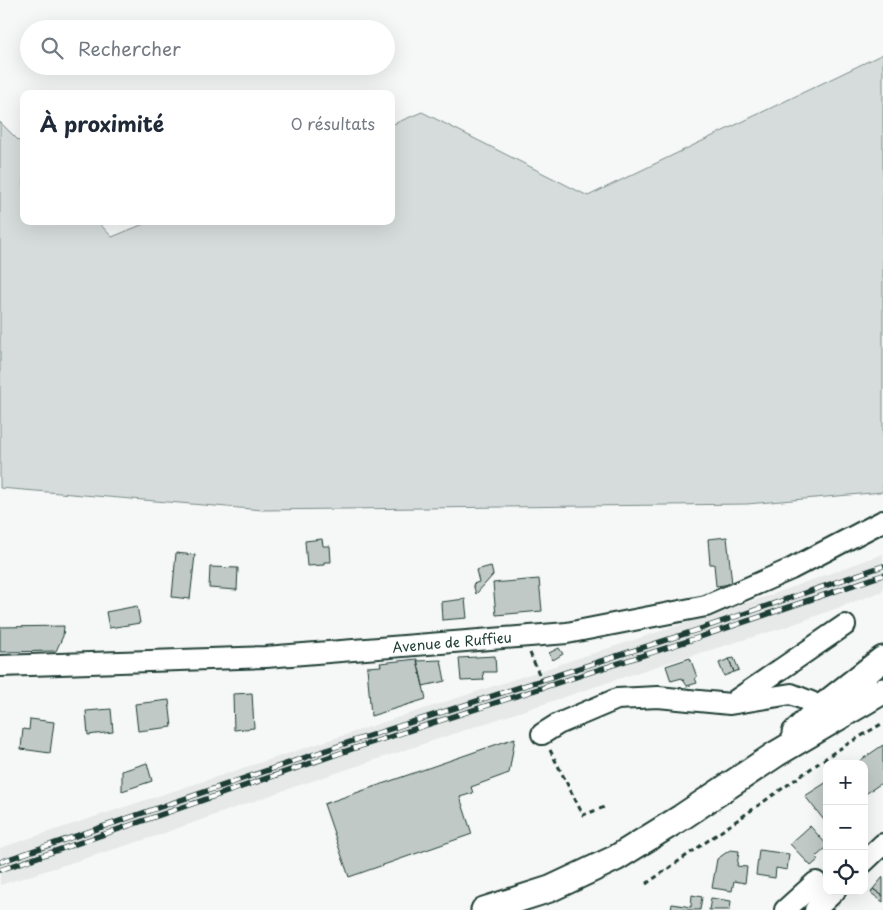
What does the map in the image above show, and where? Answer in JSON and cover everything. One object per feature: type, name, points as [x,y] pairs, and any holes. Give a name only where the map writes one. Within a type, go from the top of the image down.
[{"type":"main road","points":[[484,910],[550,889],[616,858],[682,817],[776,754],[824,717],[883,659]]},
{"type":"main road","points":[[824,717],[883,691]]},
{"type":"street","name":"Avenue de Ruffieu","points":[[0,666],[266,657],[567,633],[706,606],[791,569],[883,520]]},
{"type":"street","points":[[730,704],[845,625]]},
{"type":"street","points":[[542,734],[558,724],[617,699],[658,697],[730,704],[791,694],[811,702],[824,717]]},
{"type":"street","points":[[868,858],[883,844]]},
{"type":"street","points":[[786,910],[816,882]]},
{"type":"path","points":[[646,884],[836,751],[883,724]]},
{"type":"path","points":[[542,734],[583,815],[605,807]]},
{"type":"shaded area","points":[[883,54],[883,492],[747,504],[263,510],[0,488],[0,122],[20,142],[20,225],[101,225],[112,237],[141,225],[395,225],[395,123],[422,112],[588,196]]},
{"type":"shaded area","points":[[883,554],[883,591],[786,627],[651,668],[285,790],[153,837],[0,885],[0,848],[768,596]]},
{"type":"building","points":[[727,537],[732,584],[716,586],[714,564],[710,564],[708,539]]},
{"type":"building","points":[[322,539],[323,546],[330,546],[331,562],[324,562],[324,565],[307,566],[305,541]]},
{"type":"building","points":[[176,553],[195,555],[190,599],[172,597]]},
{"type":"building","points":[[491,566],[493,575],[476,594],[473,584],[479,582],[476,570]]},
{"type":"building","points":[[210,567],[238,568],[237,590],[209,588]]},
{"type":"building","points":[[539,579],[542,611],[496,615],[493,583]]},
{"type":"building","points":[[465,599],[467,618],[442,620],[441,602]]},
{"type":"building","points":[[137,606],[140,623],[109,628],[106,612]]},
{"type":"building","points":[[64,626],[63,636],[56,651],[0,652],[0,627]]},
{"type":"building","points":[[559,648],[563,654],[553,660],[549,653]]},
{"type":"building","points":[[495,656],[496,672],[483,672],[484,680],[461,681],[459,658]]},
{"type":"building","points":[[690,658],[697,677],[695,678],[697,683],[687,686],[682,678],[671,681],[666,666]]},
{"type":"building","points":[[734,658],[739,670],[734,672],[729,659]]},
{"type":"building","points":[[417,659],[426,699],[371,716],[367,667],[381,666],[380,663]]},
{"type":"building","points":[[729,659],[734,672],[724,676],[719,663]]},
{"type":"building","points":[[441,660],[445,681],[423,686],[417,661]]},
{"type":"building","points":[[252,693],[254,728],[234,730],[233,694]]},
{"type":"building","points":[[169,700],[172,727],[138,731],[135,704]]},
{"type":"building","points":[[111,709],[113,732],[88,735],[86,711]]},
{"type":"building","points":[[30,719],[54,722],[50,753],[21,749],[23,729],[29,730]]},
{"type":"building","points":[[515,738],[509,773],[471,787],[473,793],[460,797],[472,834],[349,877],[324,804]]},
{"type":"building","points":[[883,745],[883,782],[868,792],[868,760],[861,760]]},
{"type":"building","points":[[147,763],[152,781],[122,791],[122,771]]},
{"type":"building","points":[[823,785],[823,819],[805,796]]},
{"type":"building","points":[[810,826],[823,841],[823,851],[816,857],[818,860],[811,866],[790,844]]},
{"type":"building","points":[[730,850],[739,851],[737,866],[747,867],[745,883],[734,881],[732,891],[712,888],[717,859]]},
{"type":"building","points":[[759,850],[789,854],[787,870],[776,868],[775,878],[756,875]]},
{"type":"building","points":[[883,877],[883,896],[873,889]]},
{"type":"building","points":[[873,889],[883,896],[883,902],[871,893]]},
{"type":"building","points":[[692,895],[702,897],[700,910],[671,910],[672,904],[691,907]]},
{"type":"building","points":[[711,898],[731,901],[730,910],[709,910]]},
{"type":"railway","points":[[0,862],[350,742],[697,630],[883,566]]},
{"type":"railway","points":[[0,870],[352,749],[700,637],[883,575]]}]
